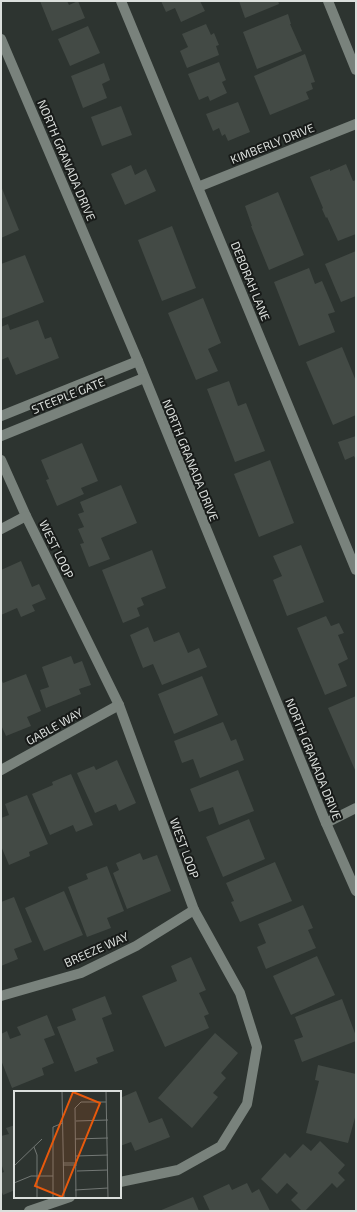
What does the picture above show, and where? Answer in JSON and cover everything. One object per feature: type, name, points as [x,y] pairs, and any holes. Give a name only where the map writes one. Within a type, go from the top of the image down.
[{"type":"street","name":"DEBORAH LANE","points":[[122,1],[356,570]]},
{"type":"street","points":[[328,1],[356,70]]},
{"type":"street","name":"NORTH GRANADA DRIVE","points":[[1,39],[138,361],[326,823],[356,891]]},
{"type":"street","name":"KIMBERLY DRIVE","points":[[198,187],[356,124]]},
{"type":"street","name":"STEEPLE GATE","points":[[1,416],[138,361]]},
{"type":"street","name":"STEEPLE GATE","points":[[1,436],[144,378]]},
{"type":"street","name":"WEST LOOP","points":[[1,460],[26,516],[119,705],[194,910],[240,993],[257,1047],[247,1104],[221,1146],[178,1170],[121,1182]]},
{"type":"street","points":[[1,529],[26,516]]},
{"type":"street","name":"GABLE WAY","points":[[1,770],[119,705]]},
{"type":"street","points":[[326,823],[356,808]]},
{"type":"street","name":"BREEZE WAY","points":[[1,996],[81,973],[136,946],[194,910]]},
{"type":"street","points":[[29,1211],[67,1198]]},
{"type":"building","points":[[40,1],[67,1],[69,5],[78,1],[85,18],[52,31]]},
{"type":"building","points":[[161,1],[200,1],[205,11],[181,22],[175,8],[166,12]]},
{"type":"building","points":[[239,1],[278,1],[279,4],[245,18]]},
{"type":"building","points":[[288,14],[290,24],[302,51],[257,69],[243,32]]},
{"type":"building","points":[[206,24],[211,35],[214,33],[219,45],[216,46],[219,55],[187,68],[180,51],[188,47],[182,34]]},
{"type":"building","points":[[88,26],[100,53],[70,66],[58,39]]},
{"type":"building","points":[[305,54],[315,82],[311,83],[313,89],[306,92],[309,99],[270,115],[254,76]]},
{"type":"building","points":[[219,62],[226,80],[222,82],[227,93],[210,101],[208,96],[199,100],[188,74]]},
{"type":"building","points":[[104,63],[110,80],[102,84],[107,98],[83,108],[71,76]]},
{"type":"building","points":[[238,102],[250,132],[228,141],[225,134],[222,136],[219,128],[213,131],[206,114]]},
{"type":"building","points":[[121,106],[132,135],[102,146],[91,117]]},
{"type":"building","points":[[346,164],[353,181],[356,180],[356,234],[338,241],[322,209],[323,208],[310,177]]},
{"type":"building","points":[[131,165],[135,175],[146,169],[156,191],[125,205],[111,174]]},
{"type":"building","points":[[1,186],[19,230],[1,238]]},
{"type":"building","points":[[278,192],[304,255],[269,270],[251,226],[245,206]]},
{"type":"building","points":[[172,226],[196,288],[162,301],[138,240]]},
{"type":"building","points":[[356,251],[356,296],[341,302],[325,264]]},
{"type":"building","points":[[25,255],[44,302],[1,319],[1,264]]},
{"type":"building","points":[[309,268],[315,284],[322,281],[335,312],[328,314],[335,332],[299,346],[274,282]]},
{"type":"building","points":[[203,298],[221,343],[208,349],[218,371],[196,380],[168,313]]},
{"type":"building","points":[[38,320],[45,339],[51,337],[59,358],[16,375],[8,357],[1,360],[1,327],[8,324],[10,330]]},
{"type":"building","points":[[342,347],[356,381],[356,415],[333,425],[306,362]]},
{"type":"building","points":[[229,381],[238,406],[246,403],[265,451],[235,462],[207,389]]},
{"type":"building","points":[[356,436],[356,460],[354,456],[345,460],[338,442]]},
{"type":"building","points":[[82,443],[98,481],[81,488],[84,494],[57,506],[46,480],[49,479],[41,460]]},
{"type":"building","points":[[270,460],[294,523],[259,537],[234,474]]},
{"type":"building","points":[[121,485],[137,523],[101,538],[110,559],[89,567],[80,544],[84,543],[78,529],[84,527],[78,514],[84,512],[80,502]]},
{"type":"building","points":[[301,545],[324,602],[287,616],[273,580],[282,576],[273,556]]},
{"type":"building","points":[[152,550],[166,588],[141,598],[144,605],[137,608],[140,616],[123,623],[102,570]]},
{"type":"building","points":[[21,561],[32,587],[39,584],[46,599],[32,605],[35,611],[21,617],[17,608],[1,615],[1,570]]},
{"type":"building","points":[[326,616],[331,626],[339,623],[344,633],[338,635],[348,659],[338,664],[347,686],[325,695],[297,628]]},
{"type":"building","points":[[148,627],[154,642],[179,632],[188,653],[199,648],[207,667],[162,685],[153,664],[143,668],[130,635]]},
{"type":"building","points":[[71,656],[74,664],[82,661],[91,685],[79,689],[81,694],[46,708],[40,690],[49,687],[42,667]]},
{"type":"building","points":[[26,674],[41,711],[27,717],[31,726],[6,736],[1,725],[1,679],[3,683]]},
{"type":"building","points":[[202,676],[218,715],[174,734],[158,694]]},
{"type":"building","points":[[356,696],[356,770],[355,770],[328,708]]},
{"type":"building","points":[[223,722],[231,741],[236,739],[244,760],[200,778],[193,759],[182,763],[174,741]]},
{"type":"building","points":[[117,760],[136,803],[119,811],[116,804],[95,813],[77,773],[94,766],[96,770]]},
{"type":"building","points":[[238,770],[254,811],[219,825],[213,807],[199,812],[190,789]]},
{"type":"building","points":[[71,774],[93,825],[76,832],[73,825],[50,835],[32,794],[53,785],[52,782]]},
{"type":"building","points":[[27,795],[48,844],[29,852],[30,856],[9,865],[1,846],[1,818],[9,815],[5,804]]},
{"type":"building","points":[[249,819],[265,859],[223,877],[206,837]]},
{"type":"building","points":[[140,853],[143,860],[157,855],[171,891],[127,909],[113,873],[119,870],[116,863]]},
{"type":"building","points":[[275,862],[292,901],[240,922],[231,902],[234,901],[226,883]]},
{"type":"building","points":[[107,866],[124,911],[107,918],[111,928],[87,937],[68,887],[88,879],[86,874]]},
{"type":"building","points":[[64,891],[83,935],[44,951],[25,908]]},
{"type":"building","points":[[14,897],[32,942],[14,949],[18,959],[1,966],[1,902]]},
{"type":"building","points":[[303,905],[313,928],[308,930],[316,948],[266,969],[257,947],[266,943],[258,924]]},
{"type":"building","points":[[317,956],[335,995],[291,1015],[273,976]]},
{"type":"building","points":[[191,957],[206,990],[199,993],[209,1014],[204,1016],[209,1028],[165,1047],[142,996],[177,981],[171,966]]},
{"type":"building","points":[[105,996],[112,1014],[102,1018],[114,1051],[96,1058],[98,1063],[75,1072],[57,1027],[76,1020],[72,1009]]},
{"type":"building","points":[[342,999],[356,1036],[356,1041],[302,1062],[294,1040],[303,1037],[295,1017]]},
{"type":"building","points":[[47,1015],[55,1035],[44,1039],[54,1063],[42,1068],[44,1075],[12,1088],[1,1060],[1,1034],[7,1031],[10,1039],[21,1035],[17,1027]]},
{"type":"building","points":[[215,1033],[238,1053],[221,1073],[226,1078],[213,1093],[218,1097],[192,1128],[158,1098]]},
{"type":"building","points":[[318,1065],[356,1074],[356,1114],[348,1143],[306,1133],[319,1081],[315,1080]]},
{"type":"building","points":[[136,1091],[149,1123],[162,1118],[170,1137],[135,1151],[131,1142],[121,1146],[121,1098]]},
{"type":"building","points":[[14,1125],[14,1190],[3,1195],[1,1190],[1,1173],[4,1172],[1,1163],[1,1136],[9,1134],[6,1128]]},
{"type":"building","points":[[320,1141],[345,1165],[338,1173],[345,1180],[337,1188],[332,1183],[305,1211],[302,1211],[291,1200],[298,1193],[287,1183],[277,1194],[261,1179],[285,1153],[290,1158],[303,1144],[311,1151]]},
{"type":"building","points":[[247,1183],[252,1193],[259,1189],[270,1211],[210,1211],[203,1196],[229,1184],[232,1190]]},
{"type":"building","points":[[193,1197],[199,1211],[159,1211]]}]
